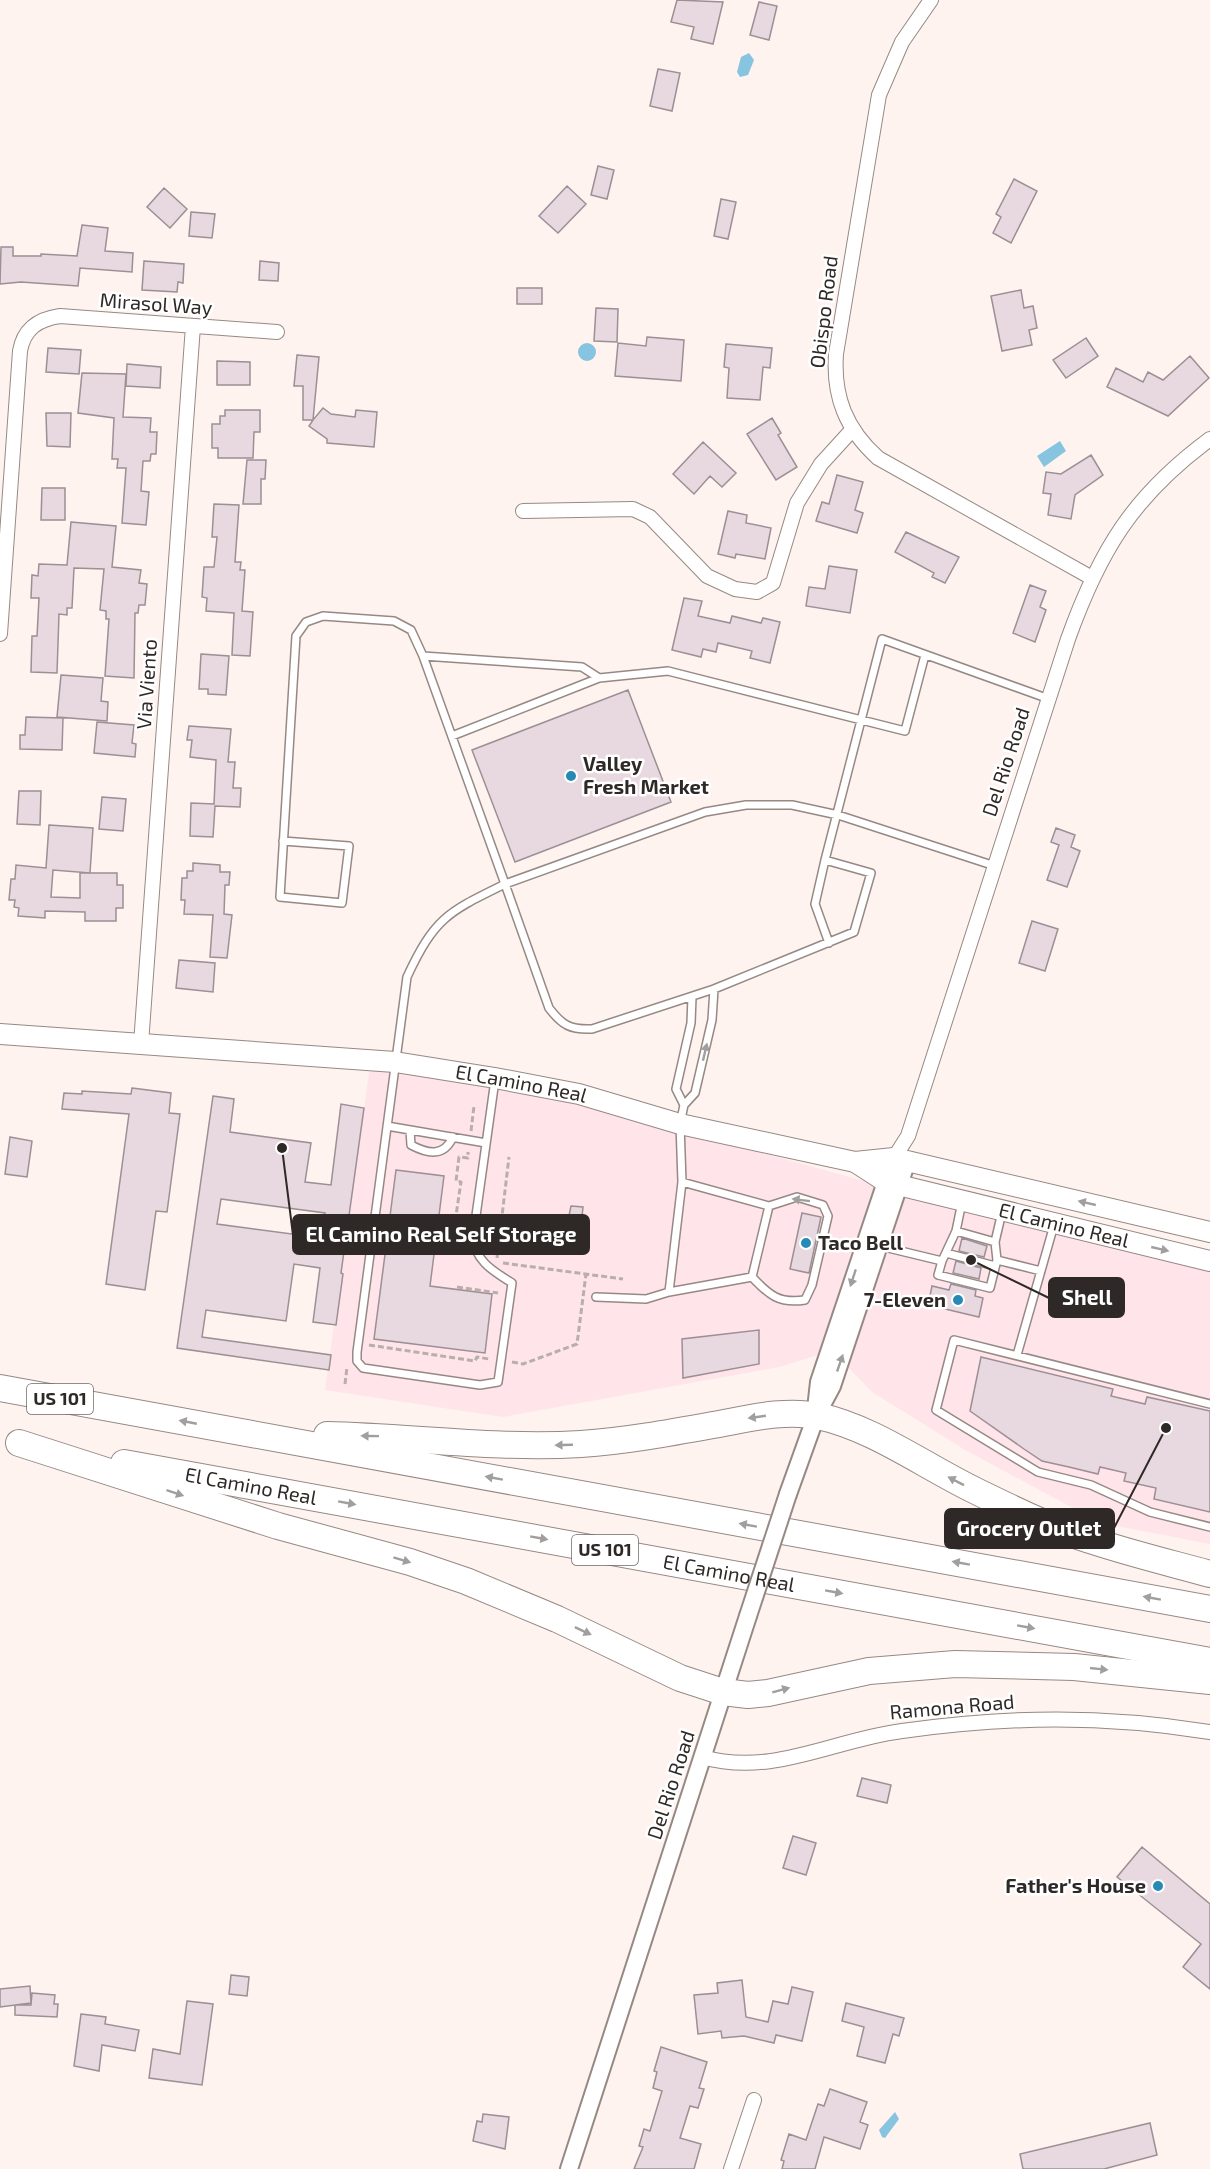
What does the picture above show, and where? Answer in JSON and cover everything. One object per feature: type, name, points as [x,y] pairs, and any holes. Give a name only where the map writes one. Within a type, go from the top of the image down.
[{"type":"highway","name":"US 101","points":[[0,1388],[1210,1609]]},
{"type":"highway","points":[[245,1433],[406,1437],[531,1446],[636,1438],[787,1414],[816,1416],[840,1422],[867,1433],[982,1494],[1088,1540],[1210,1574]]},
{"type":"highway","points":[[9,1442],[278,1526],[410,1562],[466,1581],[557,1619],[680,1678],[723,1692],[748,1695],[768,1693],[827,1678],[869,1671],[955,1664],[1074,1667],[1210,1681]]},
{"type":"highway","name":"El Camino Real","points":[[9,1442],[1210,1661]]},
{"type":"main road","name":"El Camino Real","points":[[0,1034],[395,1062],[495,1078],[682,1115],[855,1162],[892,1184],[1210,1261]]},
{"type":"main road","name":"El Camino Real","points":[[855,1162],[901,1159],[1210,1232]]},
{"type":"street","name":"Obispo Road","points":[[931,0],[893,59],[879,94],[872,123],[836,354],[837,394],[852,430],[878,458],[1092,578]]},
{"type":"street","name":"Mirasol Way","points":[[0,634],[20,351],[24,337],[33,325],[46,318],[60,316],[277,332]]},
{"type":"street","name":"Via Viento","points":[[141,1044],[193,326]]},
{"type":"street","points":[[523,511],[633,509],[650,517],[707,576],[735,589],[757,592],[773,583],[797,502],[821,464],[852,430]]},
{"type":"street","name":"Del Rio Road","points":[[816,1416],[819,1382],[901,1159],[994,866],[1092,578],[1105,551],[1139,503],[1175,466],[1207,445]]},
{"type":"street","name":"Del Rio Road","points":[[569,2169],[788,1494],[816,1416],[832,1386],[880,1246],[892,1184]]},
{"type":"street","name":"Ramona Road","points":[[702,1757],[751,1765],[791,1758],[876,1734],[967,1723],[1069,1717],[1146,1722],[1210,1732]]},
{"type":"street","points":[[731,2169],[754,2100]]},
{"type":"lane","points":[[283,841],[349,846],[342,903],[280,897],[283,841],[296,636],[306,622],[323,616],[394,621],[411,630],[423,656],[549,1008],[561,1023],[575,1030],[592,1029],[692,997],[854,932],[871,873],[825,860]]},
{"type":"lane","points":[[829,943],[815,904],[882,639],[1049,699]]},
{"type":"lane","points":[[452,736],[599,678],[668,671],[905,731],[925,655]]},
{"type":"lane","points":[[423,656],[582,667],[599,678]]},
{"type":"lane","points":[[495,1078],[475,1224],[474,1249],[483,1264],[512,1283],[498,1382],[480,1385],[371,1371],[363,1368],[357,1362],[358,1344],[407,976],[423,943],[442,919],[462,905],[506,884],[705,812],[746,804],[792,806],[838,815],[994,866]]},
{"type":"lane","points":[[682,1115],[695,1093],[712,1020],[714,989]]},
{"type":"lane","points":[[669,1292],[682,1182],[682,1115],[676,1089],[691,1023],[692,997]]},
{"type":"lane","points":[[387,1126],[486,1143]]},
{"type":"lane","points":[[410,1130],[411,1145],[422,1151],[439,1153],[448,1148],[453,1137]]},
{"type":"lane","points":[[682,1182],[769,1206],[797,1197],[823,1205],[828,1216],[812,1285],[805,1300],[789,1303],[768,1293],[752,1277]]},
{"type":"lane","points":[[962,1202],[956,1231],[938,1275],[990,1288],[996,1263],[995,1242],[1002,1212]]},
{"type":"lane","points":[[752,1277],[769,1206]]},
{"type":"lane","points":[[1017,1355],[1054,1224]]},
{"type":"lane","points":[[956,1231],[995,1242]]},
{"type":"lane","points":[[880,1246],[942,1261]]},
{"type":"lane","points":[[946,1253],[1041,1271]]},
{"type":"lane","points":[[596,1297],[646,1299],[669,1292],[752,1277]]},
{"type":"lane","points":[[1210,1404],[954,1340],[936,1410],[1038,1472],[1091,1485],[1150,1512],[1210,1527]]},
{"type":"path","points":[[474,1106],[468,1158],[459,1157],[456,1181],[461,1182],[455,1222],[501,1228]]},
{"type":"path","points":[[509,1157],[497,1260],[501,1263],[623,1279]]},
{"type":"path","points":[[345,1384],[351,1343],[475,1361],[477,1357],[523,1364],[577,1344],[586,1274]]},
{"type":"path","points":[[457,1287],[499,1293],[497,1304]]},
{"type":"path","points":[[489,1359],[491,1348]]},
{"type":"shaded area","points":[[370,1066],[538,1091],[875,1184],[818,1355],[779,1367],[503,1417],[325,1390]]},
{"type":"shaded area","points":[[906,1193],[1210,1264],[1210,1544],[1101,1523],[967,1451],[872,1392],[846,1365]]},
{"type":"water","points":[[749,53],[754,60],[748,75],[740,77],[737,72],[741,57]]},
{"type":"water","points":[[587,343],[593,346],[596,352],[593,358],[587,361],[581,358],[578,352],[581,346]]},
{"type":"water","points":[[1060,441],[1066,451],[1044,467],[1037,456]]},
{"type":"water","points":[[895,2112],[899,2119],[885,2138],[882,2137],[879,2130]]},
{"type":"building","points":[[677,0],[723,2],[713,44],[691,39],[694,27],[671,22]]},
{"type":"building","points":[[759,2],[777,6],[769,40],[750,35]]},
{"type":"building","points":[[658,69],[680,73],[672,111],[650,106]]},
{"type":"building","points":[[598,166],[614,170],[607,199],[591,195]]},
{"type":"building","points":[[1014,179],[1037,191],[1011,243],[993,233],[1001,217],[996,214]]},
{"type":"building","points":[[567,186],[586,204],[558,233],[539,216]]},
{"type":"building","points":[[164,188],[187,209],[170,228],[147,207]]},
{"type":"building","points":[[721,199],[736,202],[728,239],[714,236]]},
{"type":"building","points":[[191,212],[215,214],[212,238],[189,236]]},
{"type":"building","points":[[82,225],[108,228],[105,251],[133,253],[132,272],[80,268],[78,286],[21,282],[0,284],[1,247],[13,247],[13,256],[41,256],[41,254],[77,256]]},
{"type":"building","points":[[144,261],[184,264],[183,283],[178,282],[177,292],[142,290]]},
{"type":"building","points":[[260,261],[279,263],[278,281],[259,280]]},
{"type":"building","points":[[517,288],[542,288],[542,304],[517,304]]},
{"type":"building","points":[[1021,290],[1024,308],[1033,306],[1037,328],[1029,330],[1032,345],[1002,351],[991,296]]},
{"type":"building","points":[[596,308],[618,309],[617,342],[594,341]]},
{"type":"building","points":[[647,337],[684,340],[681,381],[615,376],[618,343],[646,346]]},
{"type":"building","points":[[1086,338],[1098,356],[1066,378],[1053,360]]},
{"type":"building","points":[[726,344],[772,348],[770,368],[763,367],[760,400],[727,398],[729,368],[724,367]]},
{"type":"building","points":[[48,348],[81,350],[79,374],[46,372]]},
{"type":"building","points":[[297,355],[319,357],[313,420],[303,420],[303,386],[294,386]]},
{"type":"building","points":[[1190,356],[1209,378],[1168,416],[1107,387],[1116,368],[1143,382],[1148,372],[1163,380]]},
{"type":"building","points":[[217,361],[250,362],[250,385],[217,385]]},
{"type":"building","points":[[127,364],[161,367],[160,388],[126,386]]},
{"type":"building","points":[[82,373],[126,374],[123,417],[151,418],[150,432],[157,432],[156,454],[151,454],[150,461],[143,461],[141,491],[149,492],[146,525],[122,523],[126,468],[117,468],[118,459],[112,459],[114,418],[78,413]]},
{"type":"building","points":[[323,408],[331,414],[355,417],[356,410],[377,412],[374,447],[327,443],[327,439],[309,426]]},
{"type":"building","points":[[225,410],[260,410],[260,432],[254,432],[253,458],[218,458],[218,448],[212,448],[212,424],[220,424],[220,416],[225,416]]},
{"type":"building","points":[[46,413],[71,413],[70,447],[47,446]]},
{"type":"building","points":[[772,418],[781,433],[778,435],[797,467],[776,480],[747,434]]},
{"type":"building","points":[[703,442],[736,473],[722,487],[710,476],[694,494],[673,474]]},
{"type":"building","points":[[1091,455],[1103,475],[1075,495],[1071,519],[1048,515],[1051,494],[1043,493],[1046,472],[1061,474]]},
{"type":"building","points":[[247,460],[266,460],[265,479],[261,479],[261,504],[243,504]]},
{"type":"building","points":[[837,475],[863,482],[855,510],[863,513],[857,533],[816,521],[822,502],[829,504]]},
{"type":"building","points":[[42,488],[65,488],[65,520],[41,520]]},
{"type":"building","points":[[214,504],[239,505],[235,562],[241,562],[240,570],[245,570],[242,611],[253,612],[250,656],[232,655],[234,613],[206,611],[207,598],[202,597],[204,567],[214,567],[217,537],[212,537]]},
{"type":"building","points":[[728,511],[747,515],[746,523],[771,528],[765,559],[736,554],[735,558],[718,554]]},
{"type":"building","points":[[71,522],[116,526],[112,567],[141,570],[139,583],[147,584],[145,605],[139,605],[138,613],[135,613],[134,678],[105,676],[109,619],[106,619],[106,611],[100,610],[104,569],[74,568],[72,608],[67,608],[67,615],[59,614],[57,673],[31,672],[32,636],[37,636],[39,598],[31,598],[32,575],[38,576],[39,564],[67,565]]},
{"type":"building","points":[[906,532],[959,557],[945,583],[932,577],[934,573],[895,552]]},
{"type":"building","points":[[829,566],[857,570],[850,613],[806,606],[809,587],[825,589]]},
{"type":"building","points":[[1030,585],[1046,591],[1040,607],[1046,610],[1035,642],[1013,633]]},
{"type":"building","points":[[684,598],[702,601],[698,616],[730,623],[732,616],[761,623],[763,618],[780,622],[770,663],[750,658],[752,651],[718,643],[716,652],[703,649],[701,657],[672,650]]},
{"type":"building","points":[[201,654],[229,656],[226,695],[208,694],[208,689],[199,689]]},
{"type":"building","points":[[61,675],[103,678],[101,701],[108,702],[107,721],[57,717]]},
{"type":"building","name":"Valley Fresh Market","points":[[628,690],[671,802],[515,862],[472,750]]},
{"type":"building","points":[[26,717],[63,718],[62,750],[20,749],[20,735],[25,735]]},
{"type":"building","points":[[97,722],[134,725],[132,743],[136,744],[135,757],[94,753]]},
{"type":"building","points":[[189,726],[231,729],[228,762],[235,762],[233,788],[241,788],[240,807],[215,806],[213,837],[190,836],[191,803],[214,804],[216,760],[190,757],[192,740],[187,740]]},
{"type":"building","points":[[19,791],[41,791],[40,825],[17,824]]},
{"type":"building","points":[[102,797],[126,799],[123,831],[99,829]]},
{"type":"building","points":[[49,825],[93,828],[90,873],[117,873],[117,885],[123,885],[123,908],[116,908],[116,921],[85,921],[85,912],[45,911],[45,918],[18,916],[19,908],[14,907],[15,900],[9,900],[11,879],[15,879],[16,865],[46,868]],"holes":[[[53,870],[90,873],[80,873],[80,898],[51,897]]]},
{"type":"building","points":[[1056,828],[1075,835],[1071,847],[1080,851],[1067,887],[1047,880],[1059,845],[1051,842]]},
{"type":"building","points":[[193,863],[220,865],[220,872],[230,872],[229,885],[225,885],[224,914],[232,915],[227,958],[210,957],[213,915],[184,914],[185,900],[181,900],[182,878],[187,878],[187,871],[193,871]]},
{"type":"building","points":[[1032,921],[1058,929],[1045,971],[1019,963]]},
{"type":"building","points":[[179,960],[215,963],[213,992],[176,988]]},
{"type":"building","points":[[132,1088],[171,1093],[169,1113],[180,1114],[167,1212],[156,1211],[145,1290],[106,1284],[129,1114],[62,1109],[64,1093],[82,1094],[82,1091],[131,1094]]},
{"type":"building","points":[[213,1096],[234,1099],[230,1132],[311,1143],[305,1182],[331,1185],[341,1104],[364,1108],[336,1325],[313,1322],[320,1268],[294,1264],[286,1321],[206,1310],[202,1337],[331,1355],[329,1370],[177,1348]],"holes":[[[221,1199],[325,1213],[322,1238],[217,1224]]]},
{"type":"building","points":[[10,1137],[32,1141],[27,1177],[5,1174]]},
{"type":"building","points":[[396,1170],[444,1176],[430,1286],[492,1294],[485,1353],[374,1339]]},
{"type":"building","points":[[571,1206],[583,1207],[578,1254],[566,1252],[567,1236],[565,1235]]},
{"type":"building","name":"Taco Bell","points":[[802,1213],[821,1217],[809,1273],[790,1269]]},
{"type":"building","points":[[962,1238],[987,1246],[984,1257],[959,1251]]},
{"type":"building","points":[[956,1261],[981,1268],[979,1279],[953,1273]]},
{"type":"building","points":[[951,1284],[976,1290],[975,1296],[983,1298],[979,1317],[928,1305],[932,1286],[949,1290]]},
{"type":"building","points":[[759,1330],[759,1364],[683,1378],[682,1339]]},
{"type":"building","points":[[981,1357],[1113,1389],[1111,1396],[1145,1404],[1147,1397],[1210,1411],[1210,1512],[1154,1499],[1156,1488],[1124,1481],[1126,1473],[1100,1467],[1098,1474],[1042,1461],[1024,1449],[970,1411]]},
{"type":"building","points":[[862,1778],[891,1785],[887,1803],[857,1796]]},
{"type":"building","points":[[793,1836],[816,1843],[806,1875],[783,1868]]},
{"type":"building","name":"Father's House","points":[[1142,1847],[1210,1904],[1210,1989],[1183,1967],[1201,1944],[1117,1877]]},
{"type":"building","points":[[231,1975],[249,1977],[247,1996],[229,1994]]},
{"type":"building","points":[[742,1980],[746,2017],[768,2022],[773,2001],[788,2004],[792,1987],[813,1992],[802,2041],[776,2035],[774,2043],[744,2036],[722,2038],[721,2031],[698,2034],[694,1995],[718,1993],[717,1983]]},
{"type":"building","points":[[30,1986],[31,2003],[0,2007],[0,1989]]},
{"type":"building","points":[[32,1993],[55,1995],[54,2004],[58,2004],[57,2017],[15,2015],[15,2005],[31,2005]]},
{"type":"building","points":[[187,2001],[213,2004],[202,2085],[149,2078],[153,2049],[180,2054]]},
{"type":"building","points":[[846,2003],[904,2018],[899,2036],[893,2034],[885,2063],[857,2056],[864,2027],[842,2021]]},
{"type":"building","points":[[81,2014],[106,2017],[105,2024],[139,2030],[135,2051],[102,2045],[99,2071],[74,2066]]},
{"type":"building","points":[[661,2047],[707,2062],[699,2088],[704,2089],[698,2108],[690,2106],[680,2138],[701,2144],[694,2169],[634,2169],[643,2147],[639,2146],[644,2129],[650,2131],[662,2091],[653,2088],[657,2072],[654,2071]]},
{"type":"building","points":[[830,2089],[867,2102],[860,2122],[868,2125],[860,2149],[824,2137],[815,2169],[782,2169],[784,2161],[781,2160],[789,2134],[806,2140],[818,2104],[824,2106]]},
{"type":"building","points":[[483,2114],[509,2117],[505,2149],[473,2141],[477,2121],[482,2122]]},
{"type":"building","points":[[1150,2123],[1157,2155],[1104,2169],[1023,2169],[1020,2154]]},
{"type":"place","name":"Valley Fresh Market","points":[[571,776]]},
{"type":"place","name":"El Camino Real Self Storage","points":[[282,1148]]},
{"type":"place","name":"Taco Bell","points":[[806,1243]]},
{"type":"place","name":"Shell","points":[[971,1260]]},
{"type":"place","name":"7-Eleven","points":[[958,1300]]},
{"type":"place","name":"Grocery Outlet","points":[[1166,1428]]},
{"type":"place","name":"Father's House","points":[[1158,1886]]}]
